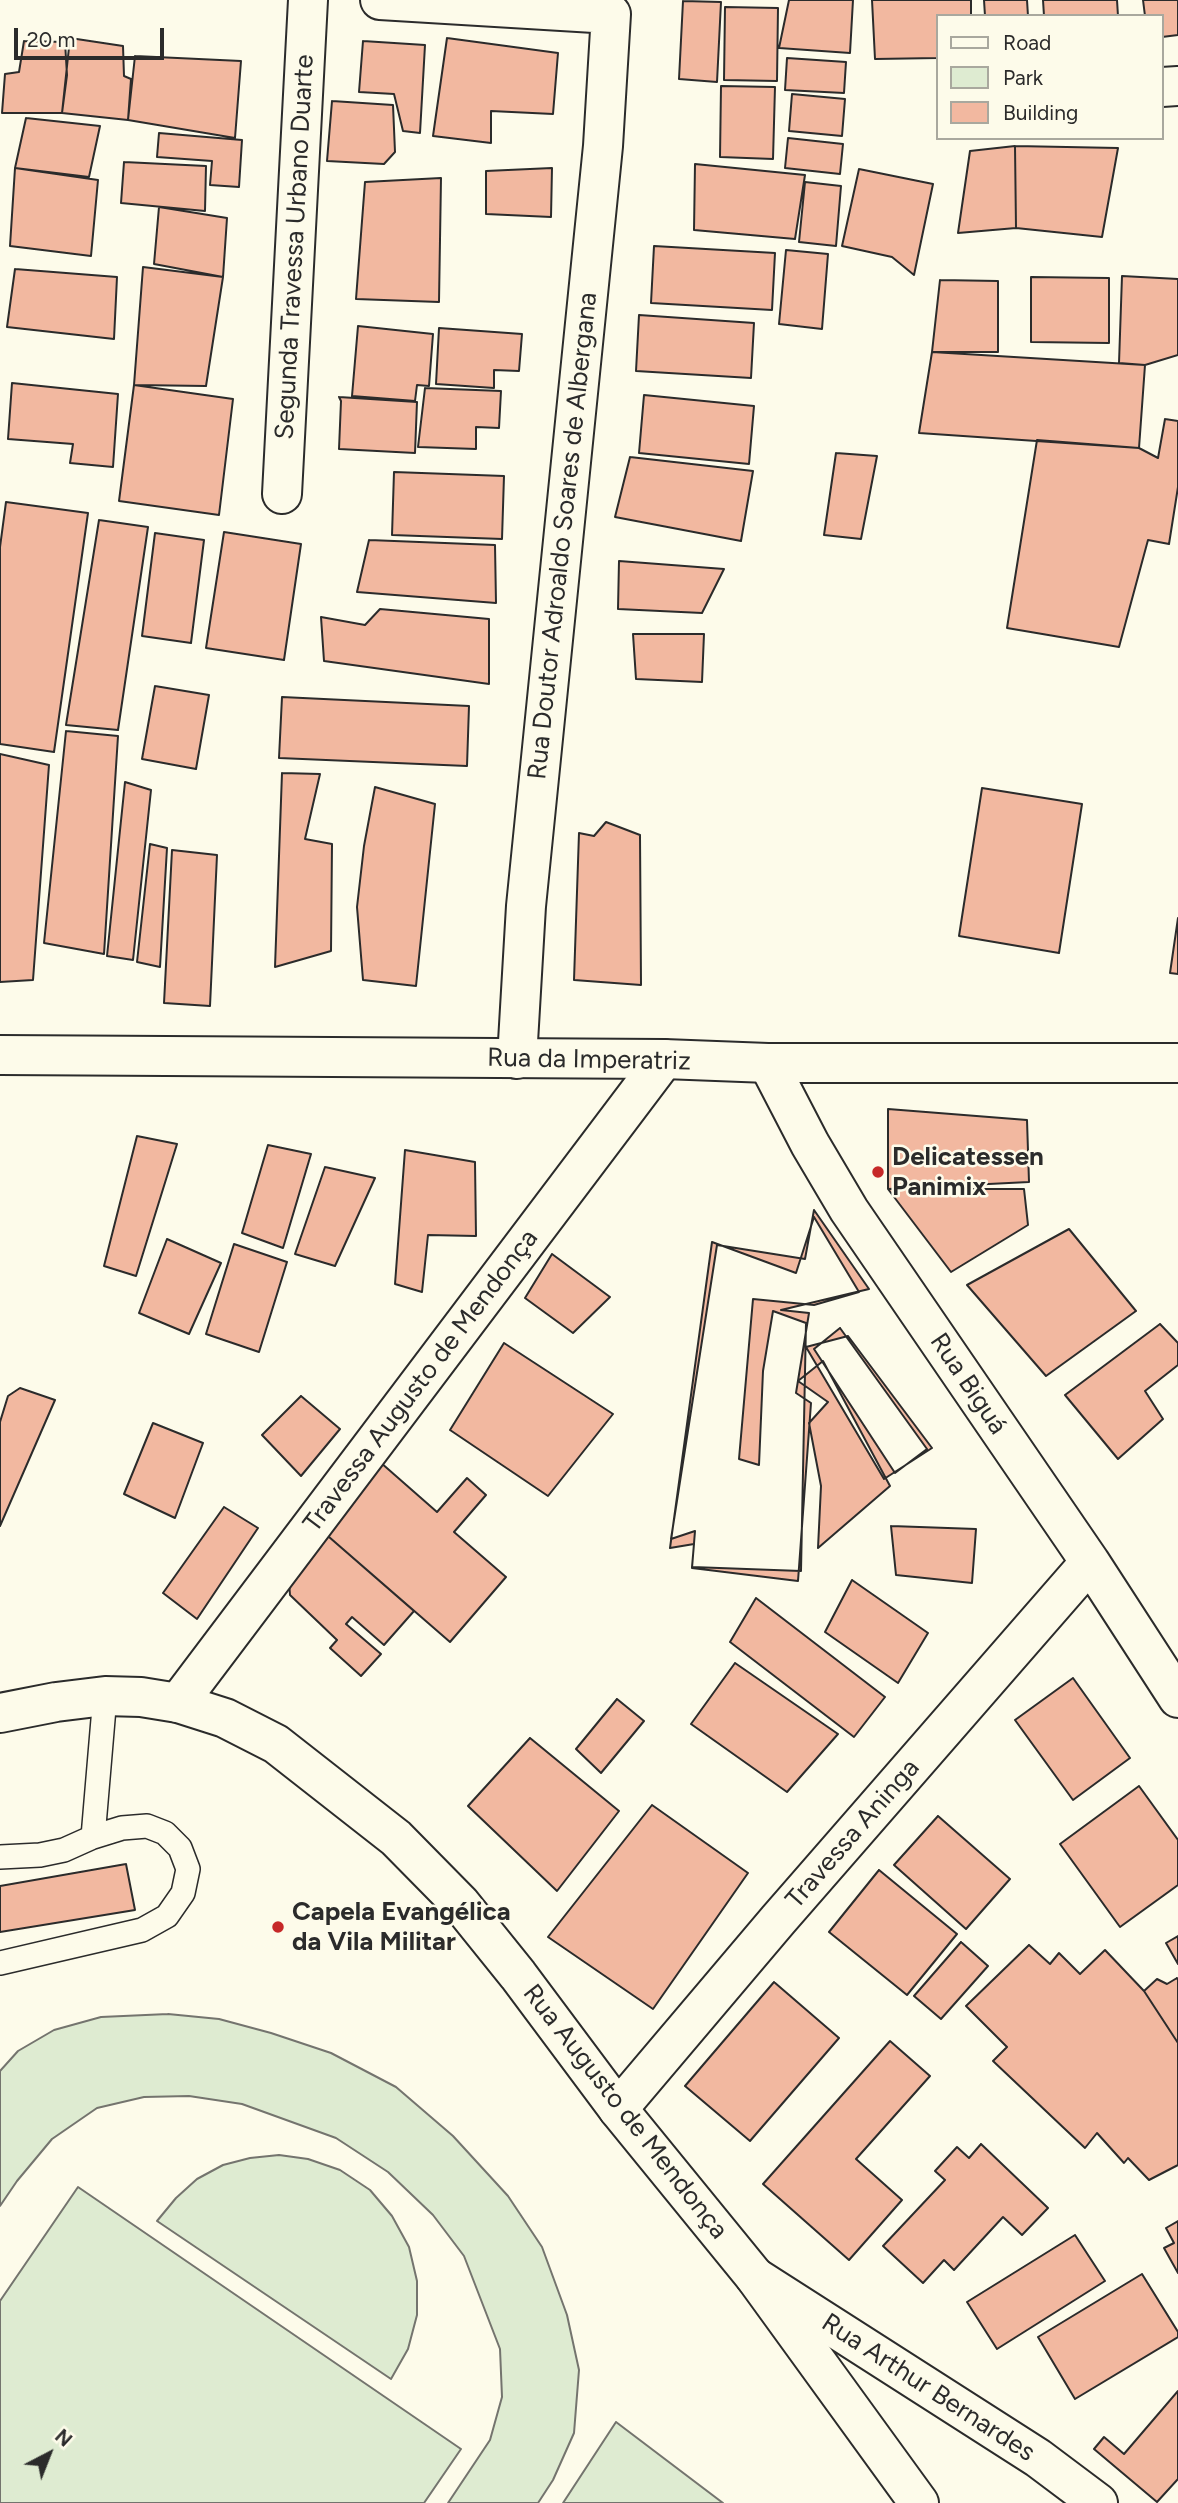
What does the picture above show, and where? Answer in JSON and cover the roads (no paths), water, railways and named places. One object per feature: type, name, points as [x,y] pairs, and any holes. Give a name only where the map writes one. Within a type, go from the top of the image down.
[{"type":"street","name":"Segunda Travessa Urbano Duarte","points":[[282,494],[308,0]]},
{"type":"street","name":"Rua Doutor Adroaldo Soares de Albergana","points":[[380,0],[611,14],[603,146],[526,906],[517,1059]]},
{"type":"street","name":"Rua da Imperatriz","points":[[0,1055],[664,1059],[768,1063],[1178,1063]]},
{"type":"street","name":"Travessa Augusto de Mendonça","points":[[178,1703],[664,1059]]},
{"type":"street","name":"Rua Biguá","points":[[768,1063],[810,1144],[849,1210],[1090,1562],[1178,1698]]},
{"type":"street","name":"Travessa Aninga","points":[[618,2109],[778,1920],[1090,1562]]},
{"type":"street","name":"Rua Augusto de Mendonça","points":[[0,1713],[105,1696],[141,1697],[178,1703],[225,1718],[276,1744],[396,1838],[460,1903],[518,1975],[618,2109],[755,2277],[919,2503]]},
{"type":"street","name":"Rua Arthur Bernardes","points":[[755,2277],[1038,2458],[1098,2503]]},
{"type":"lane","points":[[93,1837],[105,1696]]},
{"type":"lane","points":[[0,1857],[40,1855],[64,1850],[122,1828],[147,1826],[165,1833],[180,1848],[188,1869],[183,1893],[167,1916],[142,1930],[0,1963]]},
{"type":"place","name":"Delicatessen Panimix","points":[[878,1172]]},
{"type":"place","name":"Capela Evangélica da Vila Militar","points":[[278,1927]]}]
